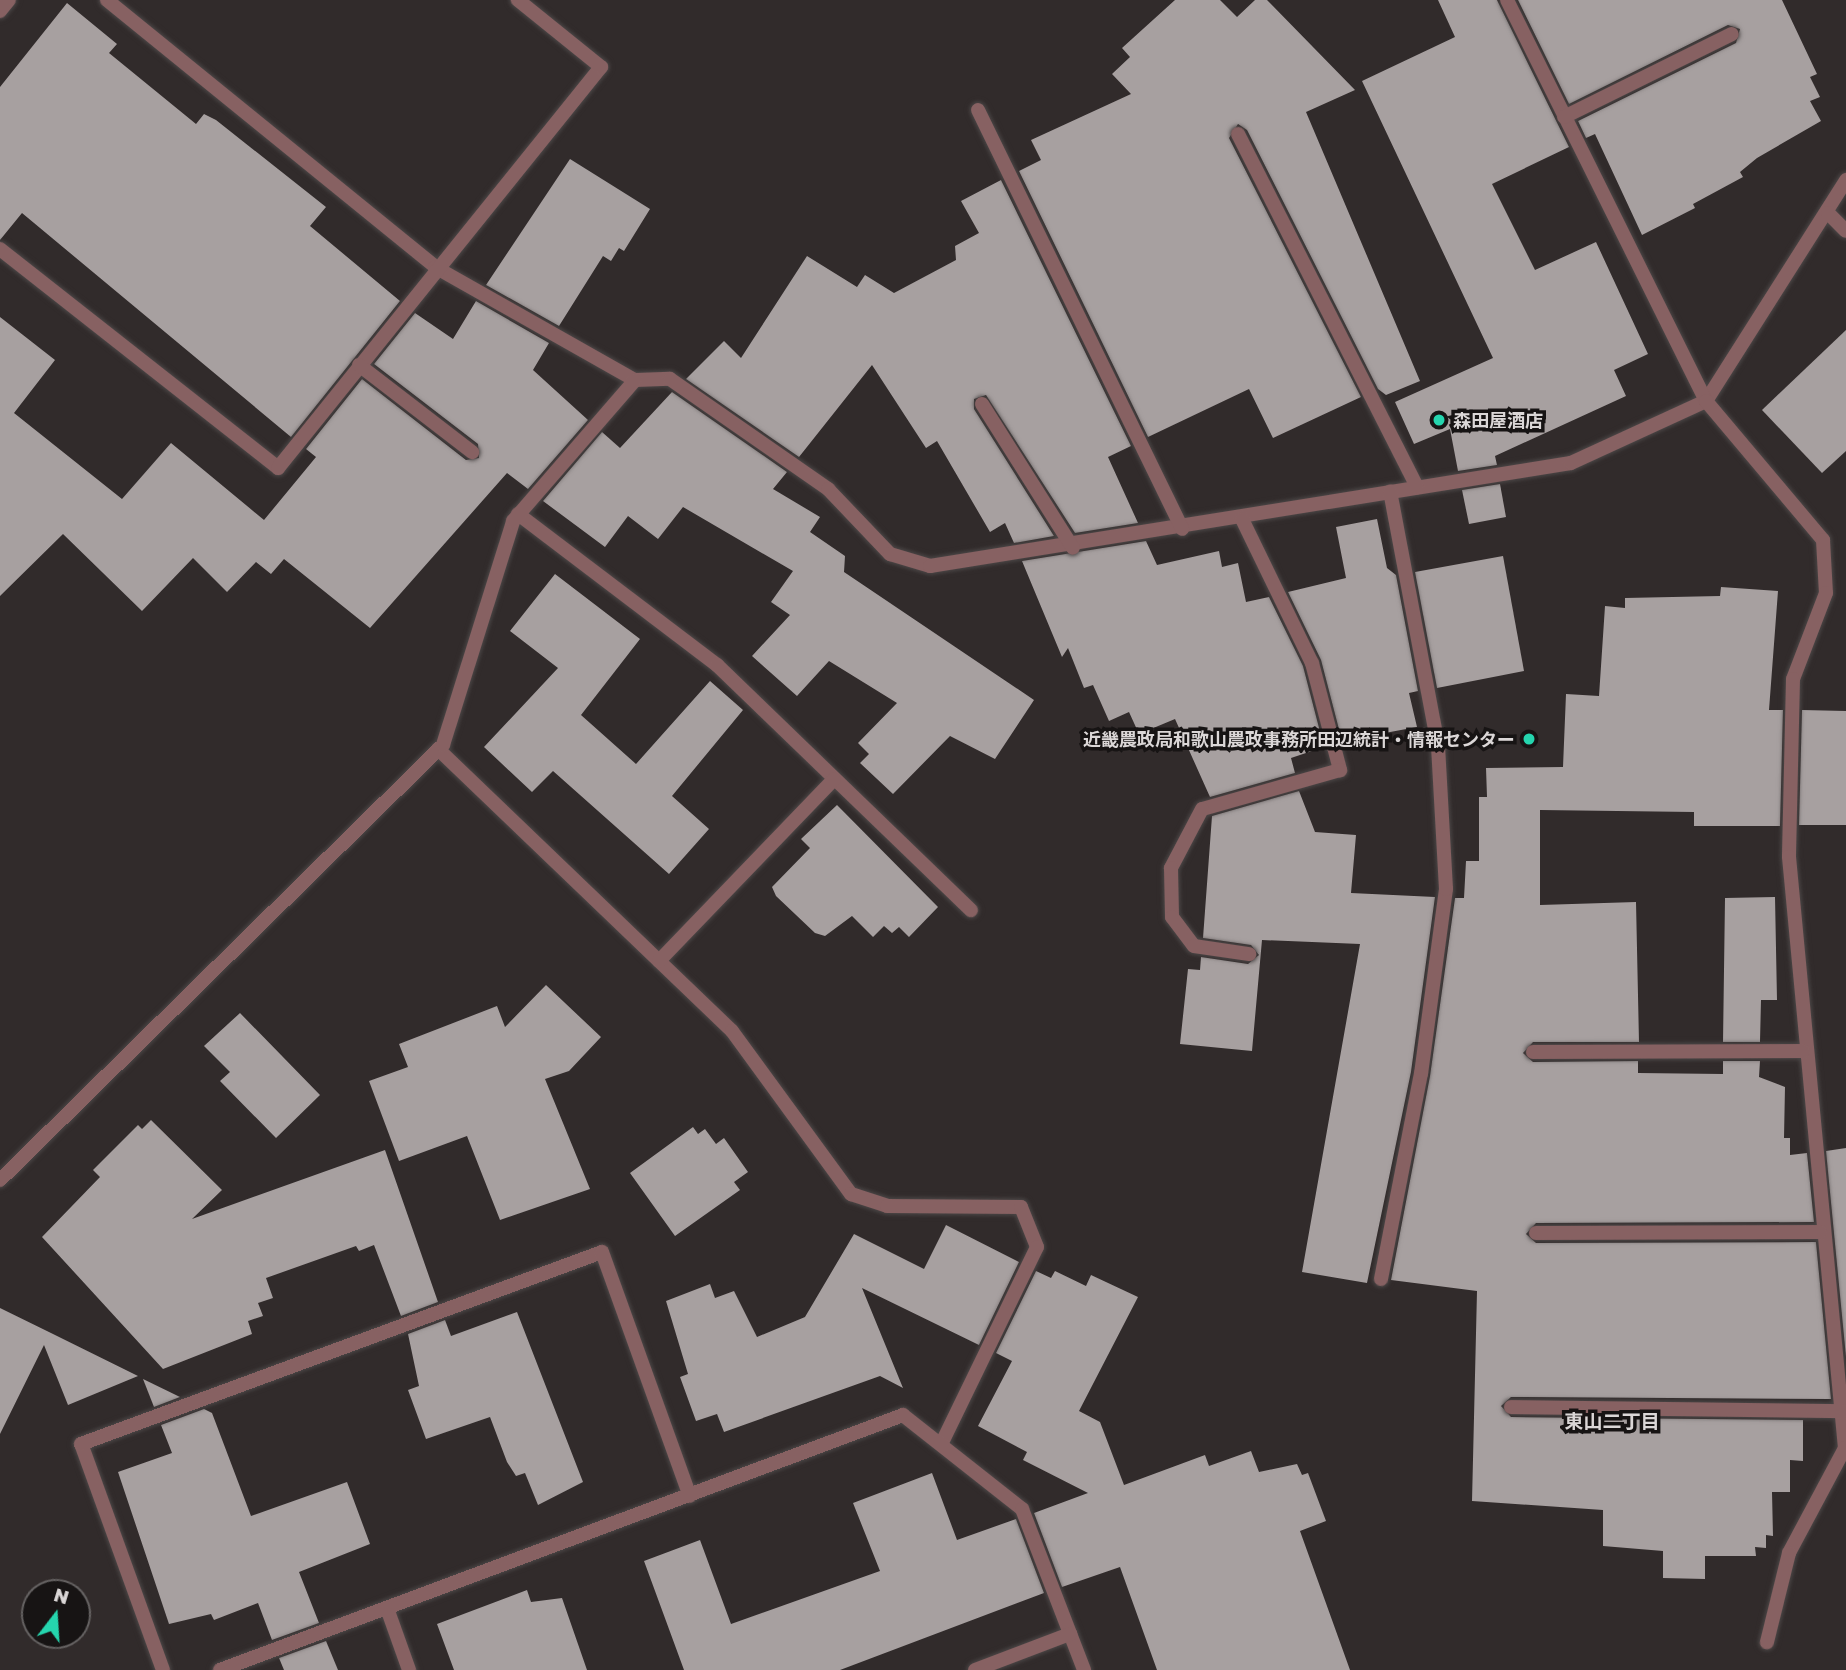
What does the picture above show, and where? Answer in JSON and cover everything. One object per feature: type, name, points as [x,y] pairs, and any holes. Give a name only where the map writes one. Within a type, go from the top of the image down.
[{"type":"street","points":[[0,11],[9,0]]},
{"type":"street","points":[[107,0],[435,267],[635,380],[670,379],[828,489],[890,554],[930,566],[1073,548],[1390,491],[1571,463],[1706,401],[1828,213],[1846,180]]},
{"type":"street","points":[[0,249],[278,468],[435,267],[601,67],[518,0]]},
{"type":"street","points":[[1507,0],[1706,401],[1823,540],[1826,593],[1793,679],[1788,727],[1803,1051],[1820,1232],[1845,1448],[1789,1553],[1767,1642]]},
{"type":"street","points":[[1564,117],[1732,34]]},
{"type":"street","points":[[978,110],[1182,529]]},
{"type":"street","points":[[1238,134],[1417,487]]},
{"type":"street","points":[[1828,213],[1846,231]]},
{"type":"street","points":[[359,365],[472,452]]},
{"type":"street","points":[[0,1180],[439,749],[518,514],[635,380]]},
{"type":"street","points":[[982,404],[1073,548]]},
{"type":"street","points":[[1381,1279],[1422,1074],[1446,889],[1438,745],[1390,491]]},
{"type":"street","points":[[518,514],[717,666],[971,910]]},
{"type":"street","points":[[1242,519],[1312,663],[1340,770],[1202,809],[1171,868],[1172,916],[1194,946],[1249,954]]},
{"type":"street","points":[[439,749],[659,961],[752,1055],[851,1194],[887,1206],[1021,1207],[1037,1247],[943,1441]]},
{"type":"street","points":[[659,961],[834,779]]},
{"type":"street","points":[[1533,1052],[1803,1051]]},
{"type":"street","points":[[1536,1234],[1820,1232]]},
{"type":"street","points":[[163,1670],[81,1444],[602,1252],[690,1496]]},
{"type":"street","points":[[1511,1407],[1842,1412]]},
{"type":"street","points":[[220,1670],[388,1611],[903,1415],[943,1441],[1022,1509],[1084,1670]]},
{"type":"street","points":[[388,1611],[410,1670]]},
{"type":"street","points":[[975,1670],[1070,1634]]},
{"type":"building","points":[[1175,0],[1220,0],[1237,17],[1255,0],[1267,0],[1355,90],[1306,112],[1420,381],[1386,395],[1378,389],[1247,130],[1238,124],[1229,138],[1361,397],[1273,438],[1249,389],[1148,437],[1019,171],[1041,160],[1031,140],[1131,94],[1112,74],[1130,57],[1122,48]]},
{"type":"building","points":[[1438,0],[1497,0],[1569,147],[1492,184],[1535,270],[1596,242],[1648,354],[1614,370],[1626,396],[1495,456],[1497,465],[1458,471],[1450,429],[1414,444],[1395,402],[1493,358],[1362,81],[1455,37]]},
{"type":"building","points":[[1518,0],[1782,0],[1817,74],[1810,77],[1820,97],[1810,101],[1821,121],[1757,158],[1740,172],[1743,177],[1693,204],[1695,208],[1642,235],[1595,134],[1586,138],[1578,121],[1736,43],[1740,29],[1728,25],[1569,104]]},
{"type":"building","points":[[67,3],[117,44],[109,53],[196,124],[204,114],[216,120],[326,207],[310,226],[400,301],[291,437],[22,213],[0,240],[0,87]]},
{"type":"building","points":[[570,159],[650,209],[624,251],[619,248],[611,261],[603,256],[559,326],[486,285]]},
{"type":"building","points":[[1001,180],[1131,446],[1108,457],[1138,523],[1075,533],[986,395],[974,399],[974,409],[1054,536],[1014,543],[1005,523],[990,532],[937,441],[926,448],[872,365],[799,457],[686,379],[724,341],[741,358],[807,256],[857,287],[865,275],[894,293],[956,260],[955,246],[979,233],[961,201]]},
{"type":"building","points":[[476,301],[549,343],[533,370],[588,420],[528,489],[507,473],[370,628],[284,559],[271,574],[256,562],[227,592],[193,558],[142,611],[63,534],[0,596],[0,317],[55,360],[14,413],[122,499],[171,443],[264,520],[316,457],[306,449],[362,379],[466,460],[479,458],[478,444],[374,364],[415,313],[453,339]]},
{"type":"building","points":[[1846,330],[1846,451],[1822,473],[1762,410]]},
{"type":"building","points":[[672,392],[787,472],[773,489],[820,517],[810,532],[845,556],[844,572],[1034,700],[995,759],[950,736],[893,794],[860,763],[869,754],[858,743],[897,703],[829,661],[797,696],[752,656],[790,615],[771,602],[793,571],[683,507],[658,539],[628,516],[605,547],[543,501],[602,432],[620,448]]},
{"type":"building","points":[[1500,484],[1506,517],[1469,524],[1462,490]]},
{"type":"building","points":[[1377,519],[1387,568],[1396,575],[1418,691],[1409,693],[1417,727],[1342,741],[1321,660],[1288,592],[1346,578],[1336,527]]},
{"type":"building","points":[[1146,541],[1157,565],[1219,551],[1222,567],[1238,563],[1246,602],[1269,597],[1303,666],[1324,747],[1291,758],[1295,773],[1210,797],[1175,719],[1139,734],[1129,712],[1109,721],[1093,685],[1084,688],[1068,648],[1062,657],[1022,561]]},
{"type":"building","points":[[1503,556],[1524,671],[1437,688],[1415,572]]},
{"type":"building","points":[[555,574],[640,639],[581,715],[636,764],[710,681],[743,710],[672,796],[709,829],[669,874],[553,771],[532,792],[484,747],[558,668],[510,631]]},
{"type":"building","points":[[1721,587],[1778,591],[1769,710],[1783,710],[1780,826],[1694,826],[1694,812],[1540,810],[1540,905],[1636,902],[1639,1042],[1533,1042],[1523,1053],[1533,1062],[1638,1061],[1638,1073],[1723,1074],[1723,1061],[1760,1061],[1759,1077],[1785,1087],[1784,1138],[1790,1138],[1790,1155],[1807,1153],[1814,1222],[1536,1223],[1526,1234],[1536,1243],[1816,1242],[1831,1399],[1511,1397],[1501,1406],[1511,1417],[1803,1420],[1803,1461],[1790,1460],[1790,1492],[1772,1492],[1773,1536],[1766,1535],[1766,1548],[1755,1547],[1756,1556],[1705,1556],[1705,1579],[1663,1578],[1663,1551],[1603,1546],[1603,1510],[1472,1501],[1477,1291],[1391,1280],[1430,1076],[1455,898],[1464,898],[1466,861],[1479,861],[1479,797],[1487,797],[1486,768],[1563,767],[1566,694],[1599,696],[1605,606],[1625,608],[1625,598],[1720,596]]},
{"type":"building","points":[[1802,710],[1846,711],[1846,825],[1799,825]]},
{"type":"building","points":[[1299,791],[1315,832],[1356,835],[1351,893],[1435,897],[1411,1072],[1367,1283],[1302,1272],[1360,944],[1262,940],[1252,1051],[1180,1044],[1188,969],[1200,970],[1201,957],[1248,964],[1259,955],[1251,945],[1203,938],[1212,816]]},
{"type":"building","points":[[837,805],[938,907],[909,937],[899,927],[892,933],[884,926],[873,937],[852,916],[825,936],[815,933],[776,896],[772,887],[810,848],[801,839]]},
{"type":"building","points":[[1775,897],[1777,1000],[1761,1000],[1760,1042],[1723,1042],[1725,898]]},
{"type":"building","points":[[546,985],[601,1037],[569,1071],[545,1079],[590,1189],[500,1220],[467,1136],[399,1161],[369,1081],[408,1067],[399,1044],[497,1006],[505,1027]]},
{"type":"building","points":[[240,1013],[320,1095],[276,1138],[220,1081],[230,1072],[204,1046]]},
{"type":"building","points":[[151,1120],[222,1190],[192,1219],[385,1150],[438,1302],[401,1316],[374,1245],[359,1251],[356,1246],[266,1278],[273,1298],[258,1303],[263,1316],[248,1321],[252,1334],[163,1369],[42,1237],[100,1177],[93,1170],[138,1125],[142,1129]]},
{"type":"building","points":[[693,1127],[698,1134],[705,1129],[716,1144],[724,1138],[748,1172],[734,1182],[740,1190],[675,1236],[630,1173]]},
{"type":"building","points":[[1846,1148],[1846,1357],[1826,1151]]},
{"type":"building","points":[[946,1225],[1019,1262],[979,1345],[862,1288],[903,1388],[880,1376],[724,1432],[717,1414],[696,1421],[680,1377],[688,1374],[666,1301],[710,1284],[715,1298],[734,1291],[757,1337],[805,1317],[854,1234],[924,1269]]},
{"type":"building","points":[[1036,1271],[1051,1278],[1055,1271],[1086,1286],[1091,1275],[1138,1297],[1079,1411],[1100,1422],[1124,1485],[1205,1455],[1209,1466],[1251,1451],[1259,1472],[1297,1464],[1302,1475],[1308,1473],[1326,1521],[1300,1531],[1350,1670],[1157,1670],[1120,1567],[1062,1587],[1034,1513],[1088,1493],[1023,1460],[1027,1452],[978,1426],[1012,1361],[996,1353]]},
{"type":"building","points":[[0,1308],[138,1376],[68,1405],[44,1345],[0,1434]]},
{"type":"building","points":[[517,1312],[583,1482],[538,1505],[525,1473],[516,1476],[507,1462],[490,1417],[426,1439],[408,1390],[419,1386],[408,1334],[445,1320],[451,1336]]},
{"type":"building","points":[[143,1379],[180,1397],[154,1407]]},
{"type":"building","points":[[204,1409],[212,1413],[251,1516],[347,1482],[370,1544],[299,1572],[319,1623],[272,1640],[258,1603],[214,1620],[211,1614],[169,1624],[118,1472],[172,1453],[161,1425]]},
{"type":"building","points":[[932,1473],[957,1540],[1016,1519],[1044,1593],[840,1670],[684,1670],[644,1561],[700,1540],[731,1624],[880,1571],[853,1503]]},
{"type":"building","points":[[527,1590],[531,1602],[562,1598],[587,1670],[454,1670],[437,1624]]},
{"type":"building","points":[[326,1641],[338,1670],[284,1670],[279,1658]]},
{"type":"place","name":"森田屋酒店","points":[[1439,420]]},
{"type":"place","name":"近畿農政局和歌山農政事務所田辺統計・情報センター","points":[[1529,739]]},
{"type":"district","name":"東山二丁目","points":[[1612,1421]]}]
